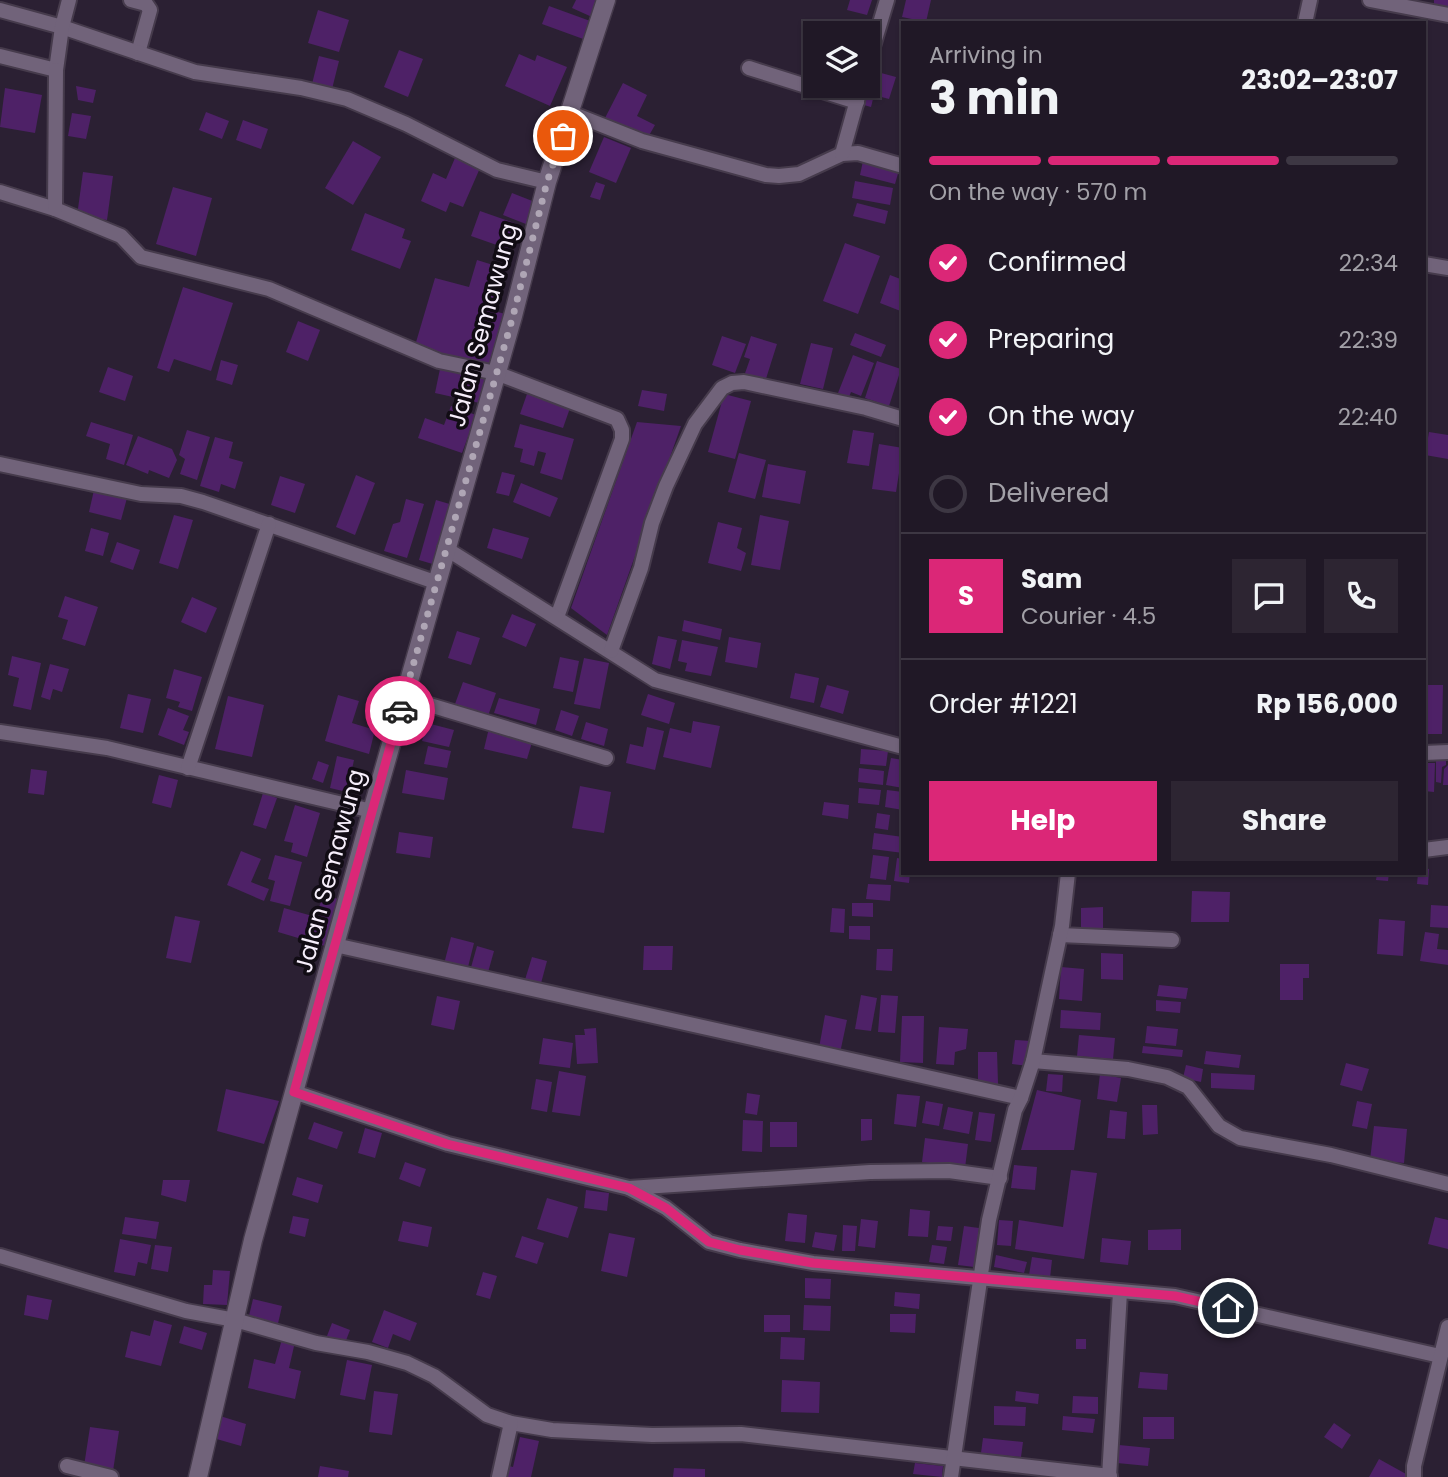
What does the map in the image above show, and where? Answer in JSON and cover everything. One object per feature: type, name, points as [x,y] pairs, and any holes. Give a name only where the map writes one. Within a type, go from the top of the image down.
[{"type":"street","points":[[55,209],[56,70],[69,0]]},
{"type":"street","points":[[131,0],[146,4],[150,10],[138,53]]},
{"type":"street","name":"Jalan Semawung","points":[[198,1477],[253,1240],[547,182],[606,0]]},
{"type":"street","points":[[880,23],[887,0]]},
{"type":"street","points":[[1305,21],[1310,0]]},
{"type":"street","points":[[1370,0],[1448,15]]},
{"type":"street","points":[[0,10],[62,27],[195,72],[301,88],[347,99],[406,124],[497,170],[547,182]]},
{"type":"street","points":[[0,56],[56,70]]},
{"type":"street","points":[[749,68],[857,102]]},
{"type":"street","points":[[842,154],[858,98]]},
{"type":"street","points":[[571,113],[642,141],[766,175],[799,174],[842,154],[858,153],[901,165]]},
{"type":"street","points":[[0,192],[55,209],[121,236],[141,257],[259,285],[439,361],[496,373],[617,419],[622,430],[622,439],[557,617]]},
{"type":"street","points":[[1426,264],[1448,268]]},
{"type":"street","points":[[611,651],[666,486],[695,424],[722,388],[732,383],[744,382],[866,408],[901,418]]},
{"type":"street","points":[[0,464],[141,494],[187,498],[435,582]]},
{"type":"street","points":[[188,768],[269,524]]},
{"type":"street","points":[[445,548],[642,672],[668,684],[901,746]]},
{"type":"street","points":[[403,697],[606,758]]},
{"type":"street","points":[[0,732],[107,748],[372,811]]},
{"type":"street","points":[[1426,753],[1448,752]]},
{"type":"street","points":[[1426,850],[1448,847]]},
{"type":"street","points":[[951,1477],[989,1220],[1008,1133],[1033,1061],[1060,936],[1068,875]]},
{"type":"street","points":[[1060,936],[1172,940]]},
{"type":"street","points":[[335,945],[1021,1098]]},
{"type":"street","points":[[1033,1061],[1128,1069],[1167,1077],[1188,1087],[1219,1126],[1240,1138],[1331,1155],[1448,1184]]},
{"type":"street","points":[[294,1092],[447,1144],[629,1188],[666,1208],[709,1242],[740,1250],[813,1263],[1175,1296],[1440,1356]]},
{"type":"street","points":[[629,1188],[870,1172],[949,1171],[1000,1178]]},
{"type":"street","points":[[0,1256],[186,1311],[235,1320],[316,1343],[368,1352],[418,1367],[487,1415],[511,1423],[552,1430],[652,1435],[741,1434],[1110,1477],[1120,1292]]},
{"type":"street","points":[[1414,1477],[1414,1466],[1448,1327]]},
{"type":"street","points":[[499,1477],[511,1423]]},
{"type":"street","points":[[67,1466],[111,1477]]},
{"type":"building","points":[[576,0],[599,0],[592,17],[572,8]]},
{"type":"building","points":[[850,0],[872,0],[867,15],[847,10]]},
{"type":"building","points":[[906,0],[931,0],[926,21],[902,17]]},
{"type":"building","points":[[1434,0],[1448,0],[1448,7],[1434,7]]},
{"type":"building","points":[[549,6],[593,22],[586,40],[542,24]]},
{"type":"building","points":[[318,10],[349,20],[339,52],[308,43]]},
{"type":"building","points":[[399,50],[423,59],[408,97],[384,87]]},
{"type":"building","points":[[519,54],[535,61],[537,55],[567,67],[550,106],[505,86]]},
{"type":"building","points":[[319,56],[339,61],[332,89],[312,84]]},
{"type":"building","points":[[880,73],[896,77],[889,99],[880,97]]},
{"type":"building","points":[[623,83],[647,95],[637,116],[655,125],[647,139],[605,118]]},
{"type":"building","points":[[76,86],[96,90],[93,103],[78,100]]},
{"type":"building","points":[[5,88],[42,95],[35,133],[0,127]]},
{"type":"building","points":[[862,98],[873,98],[871,107],[860,104]]},
{"type":"building","points":[[206,112],[229,121],[222,139],[199,130]]},
{"type":"building","points":[[72,113],[91,116],[86,139],[68,136]]},
{"type":"building","points":[[243,120],[268,129],[261,149],[236,140]]},
{"type":"building","points":[[604,137],[631,148],[616,183],[589,172]]},
{"type":"building","points":[[353,141],[381,157],[353,205],[325,188]]},
{"type":"building","points":[[455,158],[480,168],[463,207],[450,202],[446,212],[421,201],[433,173],[446,179]]},
{"type":"building","points":[[863,161],[899,170],[895,184],[860,175]]},
{"type":"building","points":[[83,172],[113,176],[107,220],[77,216]]},
{"type":"building","points":[[855,181],[893,188],[890,205],[852,198]]},
{"type":"building","points":[[596,182],[605,185],[600,200],[590,197]]},
{"type":"building","points":[[173,187],[212,198],[196,256],[156,244]]},
{"type":"building","points":[[512,193],[540,204],[531,226],[503,215]]},
{"type":"building","points":[[857,203],[888,211],[885,224],[853,216]]},
{"type":"building","points":[[480,211],[517,224],[508,249],[471,236]]},
{"type":"building","points":[[365,213],[405,229],[402,238],[411,241],[400,269],[351,250]]},
{"type":"building","points":[[845,243],[880,256],[858,314],[823,301]]},
{"type":"building","points":[[477,260],[506,269],[494,311],[509,315],[492,371],[414,349],[435,278],[469,287]]},
{"type":"building","points":[[890,275],[901,279],[901,311],[880,303]]},
{"type":"building","points":[[183,287],[233,303],[211,371],[174,359],[169,372],[157,368]]},
{"type":"building","points":[[298,321],[320,330],[308,361],[286,352]]},
{"type":"building","points":[[855,333],[886,345],[881,357],[850,345]]},
{"type":"building","points":[[722,336],[746,344],[735,373],[712,365]]},
{"type":"building","points":[[751,336],[777,344],[764,385],[743,379],[750,359],[744,357]]},
{"type":"building","points":[[811,343],[833,348],[823,389],[800,384]]},
{"type":"building","points":[[853,355],[874,363],[861,396],[851,392],[849,397],[838,393]]},
{"type":"building","points":[[221,360],[238,365],[232,385],[216,380]]},
{"type":"building","points":[[877,361],[901,369],[889,406],[865,398]]},
{"type":"building","points":[[441,364],[490,376],[484,404],[435,393]]},
{"type":"building","points":[[108,367],[133,376],[125,401],[99,392]]},
{"type":"building","points":[[642,390],[667,394],[664,411],[638,406]]},
{"type":"building","points":[[527,394],[570,408],[563,428],[520,414]]},
{"type":"building","points":[[724,394],[751,401],[735,459],[708,452]]},
{"type":"building","points":[[451,406],[476,415],[462,453],[418,438],[425,418],[444,425]]},
{"type":"building","points":[[91,422],[133,435],[124,465],[106,459],[110,444],[86,436]]},
{"type":"building","points":[[637,422],[681,426],[607,635],[571,608]]},
{"type":"building","points":[[520,424],[574,439],[562,480],[540,473],[546,453],[538,451],[534,466],[520,462],[523,449],[514,447]]},
{"type":"building","points":[[187,430],[210,437],[197,480],[180,474],[185,459],[179,455]]},
{"type":"building","points":[[853,430],[874,433],[869,466],[847,463]]},
{"type":"building","points":[[1429,432],[1448,435],[1448,459],[1426,455]]},
{"type":"building","points":[[138,436],[172,449],[177,460],[169,478],[149,470],[148,474],[126,465]]},
{"type":"building","points":[[215,437],[233,442],[229,458],[243,462],[235,489],[221,484],[219,492],[200,486]]},
{"type":"building","points":[[879,444],[901,448],[896,492],[872,489]]},
{"type":"building","points":[[739,453],[766,460],[755,499],[728,492]]},
{"type":"building","points":[[768,464],[806,471],[800,504],[762,497]]},
{"type":"building","points":[[502,472],[515,475],[509,496],[496,493]]},
{"type":"building","points":[[356,475],[375,483],[355,535],[336,527]]},
{"type":"building","points":[[280,476],[305,484],[295,513],[271,505]]},
{"type":"building","points":[[521,483],[558,498],[550,517],[513,502]]},
{"type":"building","points":[[94,490],[127,498],[121,520],[89,512]]},
{"type":"building","points":[[406,499],[424,504],[407,558],[384,551],[393,524],[400,522]]},
{"type":"building","points":[[436,500],[453,505],[436,565],[419,560]]},
{"type":"building","points":[[174,515],[193,520],[178,569],[159,563]]},
{"type":"building","points":[[760,515],[789,521],[780,570],[751,565]]},
{"type":"building","points":[[718,522],[742,528],[737,548],[746,553],[741,571],[708,563]]},
{"type":"building","points":[[91,528],[109,533],[103,556],[85,551]]},
{"type":"building","points":[[493,528],[529,538],[522,559],[487,548]]},
{"type":"building","points":[[117,542],[140,550],[133,570],[110,562]]},
{"type":"building","points":[[65,596],[98,607],[85,646],[62,639],[68,620],[58,617]]},
{"type":"building","points":[[192,597],[217,608],[206,633],[181,622]]},
{"type":"building","points":[[512,614],[536,624],[526,647],[502,637]]},
{"type":"building","points":[[684,620],[722,629],[720,640],[682,631]]},
{"type":"building","points":[[457,631],[480,638],[471,665],[448,658]]},
{"type":"building","points":[[658,636],[677,640],[670,669],[652,664]]},
{"type":"building","points":[[729,637],[761,643],[757,668],[725,662]]},
{"type":"building","points":[[682,640],[718,647],[711,676],[685,671],[687,663],[678,661]]},
{"type":"building","points":[[12,656],[41,663],[31,710],[13,706],[19,678],[8,675]]},
{"type":"building","points":[[560,657],[579,661],[573,692],[553,688]]},
{"type":"building","points":[[584,658],[609,663],[600,709],[574,704]]},
{"type":"building","points":[[50,664],[69,669],[62,692],[53,689],[50,700],[41,697]]},
{"type":"building","points":[[174,669],[202,677],[192,711],[178,707],[180,702],[166,698]]},
{"type":"building","points":[[795,673],[819,678],[814,703],[790,698]]},
{"type":"building","points":[[463,682],[496,693],[488,716],[455,704]]},
{"type":"building","points":[[827,685],[849,691],[843,714],[820,707]]},
{"type":"building","points":[[1426,685],[1443,685],[1442,734],[1426,734]]},
{"type":"building","points":[[128,694],[151,699],[143,733],[120,728]]},
{"type":"building","points":[[648,694],[675,703],[669,724],[641,715]]},
{"type":"building","points":[[338,695],[359,701],[352,723],[375,730],[369,754],[325,741]]},
{"type":"building","points":[[228,696],[264,705],[252,757],[215,749]]},
{"type":"building","points":[[499,698],[540,709],[536,725],[494,713]]},
{"type":"building","points":[[168,708],[189,716],[183,730],[189,732],[184,745],[158,735]]},
{"type":"building","points":[[561,710],[579,716],[572,736],[555,730]]},
{"type":"building","points":[[693,721],[720,726],[711,768],[663,757],[670,728],[691,733]]},
{"type":"building","points":[[586,722],[608,729],[604,746],[581,739]]},
{"type":"building","points":[[427,723],[454,730],[449,747],[422,741]]},
{"type":"building","points":[[647,727],[664,731],[655,770],[626,763],[630,744],[643,747]]},
{"type":"building","points":[[489,728],[533,739],[527,759],[484,749]]},
{"type":"building","points":[[428,746],[451,751],[447,768],[424,764]]},
{"type":"building","points":[[861,749],[888,751],[886,766],[860,764]]},
{"type":"building","points":[[337,756],[354,760],[347,792],[330,788]]},
{"type":"building","points":[[891,758],[901,760],[901,788],[886,785]]},
{"type":"building","points":[[318,761],[329,765],[323,783],[312,779]]},
{"type":"building","points":[[1436,761],[1446,761],[1446,765],[1442,767],[1441,783],[1436,782]]},
{"type":"building","points":[[1426,763],[1435,763],[1434,792],[1426,791]]},
{"type":"building","points":[[1448,765],[1448,785],[1443,785],[1444,769]]},
{"type":"building","points":[[859,768],[884,771],[883,785],[858,782]]},
{"type":"building","points":[[31,769],[47,771],[44,795],[28,793]]},
{"type":"building","points":[[406,770],[448,778],[444,800],[402,793]]},
{"type":"building","points":[[159,775],[178,780],[171,808],[152,803]]},
{"type":"building","points":[[580,786],[611,792],[604,833],[572,828]]},
{"type":"building","points":[[859,788],[881,790],[879,805],[858,803]]},
{"type":"building","points":[[887,790],[901,792],[901,810],[885,807]]},
{"type":"building","points":[[263,793],[277,798],[266,829],[253,825]]},
{"type":"building","points":[[824,802],[849,805],[848,819],[822,815]]},
{"type":"building","points":[[295,805],[320,813],[307,857],[291,852],[293,843],[284,841]]},
{"type":"building","points":[[877,813],[890,815],[888,830],[875,828]]},
{"type":"building","points":[[399,832],[433,837],[430,858],[396,853]]},
{"type":"building","points":[[874,833],[901,837],[901,853],[872,849]]},
{"type":"building","points":[[241,851],[261,859],[251,882],[269,889],[264,901],[227,885]]},
{"type":"building","points":[[275,855],[302,862],[290,906],[270,901],[275,881],[268,879]]},
{"type":"building","points":[[873,855],[889,857],[886,880],[870,878]]},
{"type":"building","points":[[897,858],[901,859],[901,875],[910,875],[909,883],[894,881]]},
{"type":"building","points":[[1426,868],[1429,869],[1428,885],[1417,884],[1418,875],[1426,875]]},
{"type":"building","points":[[1377,875],[1389,875],[1388,881],[1376,880]]},
{"type":"building","points":[[868,884],[891,885],[890,901],[866,899]]},
{"type":"building","points":[[1192,891],[1230,892],[1229,922],[1191,922]]},
{"type":"building","points":[[323,895],[338,899],[325,946],[278,932],[284,908],[316,917]]},
{"type":"building","points":[[852,903],[873,903],[873,917],[852,916]]},
{"type":"building","points":[[1431,905],[1448,906],[1448,928],[1430,927]]},
{"type":"building","points":[[1103,907],[1103,932],[1081,932],[1081,908]]},
{"type":"building","points":[[832,908],[845,909],[844,933],[830,932]]},
{"type":"building","points":[[175,916],[200,921],[191,963],[166,958]]},
{"type":"building","points":[[1379,919],[1405,921],[1403,956],[1377,954]]},
{"type":"building","points":[[849,926],[870,926],[870,940],[849,939]]},
{"type":"building","points":[[1425,932],[1439,934],[1437,949],[1448,950],[1448,965],[1420,961]]},
{"type":"building","points":[[451,937],[474,943],[467,971],[444,964]]},
{"type":"building","points":[[477,946],[494,951],[487,976],[470,971]]},
{"type":"building","points":[[644,946],[673,946],[672,970],[643,970]]},
{"type":"building","points":[[877,949],[893,949],[892,971],[876,970]]},
{"type":"building","points":[[1101,953],[1123,954],[1123,980],[1101,979]]},
{"type":"building","points":[[532,957],[547,961],[540,987],[524,983]]},
{"type":"building","points":[[1280,964],[1309,964],[1309,978],[1303,978],[1303,1000],[1280,1000]]},
{"type":"building","points":[[1061,967],[1084,969],[1082,1001],[1059,999]]},
{"type":"building","points":[[1159,985],[1188,988],[1186,999],[1157,996]]},
{"type":"building","points":[[861,995],[877,998],[871,1031],[855,1029]]},
{"type":"building","points":[[881,995],[898,996],[895,1033],[878,1032]]},
{"type":"building","points":[[437,996],[460,1001],[454,1030],[431,1025]]},
{"type":"building","points":[[1156,1000],[1181,1002],[1180,1013],[1156,1011]]},
{"type":"building","points":[[1061,1010],[1101,1013],[1100,1030],[1060,1028]]},
{"type":"building","points":[[825,1015],[847,1020],[840,1053],[819,1048]]},
{"type":"building","points":[[902,1016],[924,1016],[923,1063],[900,1062]]},
{"type":"building","points":[[1147,1026],[1178,1029],[1176,1046],[1145,1043]]},
{"type":"building","points":[[939,1027],[968,1029],[966,1049],[955,1052],[954,1065],[936,1064]]},
{"type":"building","points":[[596,1028],[598,1063],[577,1064],[575,1035],[585,1035],[584,1029]]},
{"type":"building","points":[[1079,1035],[1115,1038],[1113,1059],[1077,1056]]},
{"type":"building","points":[[543,1038],[573,1043],[570,1068],[539,1064]]},
{"type":"building","points":[[1015,1040],[1031,1041],[1028,1066],[1012,1064]]},
{"type":"building","points":[[1143,1046],[1183,1050],[1182,1057],[1142,1053]]},
{"type":"building","points":[[1206,1051],[1241,1055],[1239,1068],[1204,1064]]},
{"type":"building","points":[[978,1052],[997,1052],[998,1084],[978,1084]]},
{"type":"building","points":[[1346,1063],[1369,1069],[1362,1091],[1340,1085]]},
{"type":"building","points":[[1186,1065],[1203,1069],[1201,1082],[1183,1078]]},
{"type":"building","points":[[559,1071],[586,1076],[580,1116],[552,1112]]},
{"type":"building","points":[[1211,1073],[1255,1075],[1254,1090],[1211,1088]]},
{"type":"building","points":[[1048,1074],[1063,1075],[1062,1092],[1046,1091]]},
{"type":"building","points":[[1100,1074],[1121,1078],[1117,1102],[1097,1099]]},
{"type":"building","points":[[536,1079],[552,1082],[547,1112],[531,1109]]},
{"type":"building","points":[[226,1089],[279,1101],[264,1144],[217,1131]]},
{"type":"building","points":[[1037,1090],[1081,1100],[1074,1150],[1021,1150]]},
{"type":"building","points":[[747,1093],[760,1095],[757,1115],[745,1113]]},
{"type":"building","points":[[897,1094],[920,1096],[916,1127],[894,1124]]},
{"type":"building","points":[[926,1101],[943,1104],[939,1126],[922,1123]]},
{"type":"building","points":[[1357,1101],[1372,1104],[1367,1129],[1352,1126]]},
{"type":"building","points":[[1142,1105],[1157,1105],[1158,1134],[1143,1135]]},
{"type":"building","points":[[948,1107],[973,1112],[969,1134],[943,1129]]},
{"type":"building","points":[[1110,1110],[1127,1112],[1125,1139],[1107,1138]]},
{"type":"building","points":[[979,1112],[995,1114],[991,1142],[975,1140]]},
{"type":"building","points":[[861,1119],[872,1119],[872,1140],[861,1141]]},
{"type":"building","points":[[743,1120],[763,1121],[762,1152],[742,1151]]},
{"type":"building","points":[[314,1122],[343,1132],[337,1149],[308,1139]]},
{"type":"building","points":[[770,1122],[797,1122],[797,1147],[770,1147]]},
{"type":"building","points":[[1374,1126],[1407,1129],[1404,1163],[1370,1160]]},
{"type":"building","points":[[365,1128],[382,1133],[375,1158],[358,1153]]},
{"type":"building","points":[[925,1138],[968,1144],[965,1168],[922,1162]]},
{"type":"building","points":[[405,1162],[426,1169],[420,1187],[399,1179]]},
{"type":"building","points":[[1014,1165],[1037,1167],[1035,1190],[1011,1188]]},
{"type":"building","points":[[1071,1170],[1097,1173],[1084,1259],[1015,1249],[1019,1220],[1063,1227]]},
{"type":"building","points":[[297,1177],[323,1185],[318,1203],[292,1195]]},
{"type":"building","points":[[163,1180],[190,1180],[186,1202],[161,1195]]},
{"type":"building","points":[[586,1190],[609,1193],[607,1211],[584,1208]]},
{"type":"building","points":[[547,1198],[578,1207],[568,1238],[537,1229]]},
{"type":"building","points":[[910,1209],[930,1211],[928,1237],[908,1236]]},
{"type":"building","points":[[788,1213],[807,1215],[805,1243],[785,1241]]},
{"type":"building","points":[[293,1216],[309,1219],[305,1237],[289,1233]]},
{"type":"building","points":[[125,1217],[159,1222],[156,1239],[122,1234]]},
{"type":"building","points":[[1435,1217],[1448,1220],[1448,1249],[1428,1244]]},
{"type":"building","points":[[861,1219],[878,1221],[875,1248],[858,1246]]},
{"type":"building","points":[[999,1220],[1013,1221],[1011,1246],[997,1245]]},
{"type":"building","points":[[403,1221],[432,1227],[428,1247],[398,1241]]},
{"type":"building","points":[[843,1225],[857,1226],[855,1251],[842,1251]]},
{"type":"building","points":[[938,1226],[953,1227],[951,1241],[936,1240]]},
{"type":"building","points":[[964,1226],[979,1228],[974,1267],[958,1265]]},
{"type":"building","points":[[1181,1229],[1181,1250],[1148,1250],[1148,1230]]},
{"type":"building","points":[[815,1232],[837,1235],[834,1251],[812,1247]]},
{"type":"building","points":[[609,1233],[635,1238],[627,1277],[601,1271]]},
{"type":"building","points":[[522,1236],[544,1243],[537,1264],[515,1257]]},
{"type":"building","points":[[1102,1238],[1131,1241],[1128,1265],[1100,1262]]},
{"type":"building","points":[[120,1239],[151,1245],[147,1264],[138,1262],[135,1276],[114,1272]]},
{"type":"building","points":[[155,1245],[172,1247],[168,1272],[151,1269]]},
{"type":"building","points":[[932,1245],[947,1247],[944,1264],[929,1262]]},
{"type":"building","points":[[996,1255],[1027,1262],[1024,1273],[994,1267]]},
{"type":"building","points":[[1032,1257],[1052,1260],[1050,1278],[1029,1275]]},
{"type":"building","points":[[213,1270],[230,1271],[227,1305],[203,1304],[204,1285],[212,1285]]},
{"type":"building","points":[[483,1272],[497,1276],[490,1299],[476,1295]]},
{"type":"building","points":[[805,1278],[831,1279],[830,1299],[805,1298]]},
{"type":"building","points":[[895,1292],[920,1294],[919,1309],[894,1306]]},
{"type":"building","points":[[27,1295],[52,1300],[48,1320],[24,1315]]},
{"type":"building","points":[[253,1299],[282,1306],[277,1328],[248,1320]]},
{"type":"building","points":[[804,1305],[831,1306],[830,1331],[803,1330]]},
{"type":"building","points":[[384,1310],[417,1323],[410,1341],[393,1334],[388,1348],[372,1342]]},
{"type":"building","points":[[890,1314],[916,1314],[915,1333],[890,1332]]},
{"type":"building","points":[[764,1315],[790,1315],[790,1332],[764,1332]]},
{"type":"building","points":[[154,1320],[172,1325],[161,1366],[125,1357],[131,1331],[150,1336]]},
{"type":"building","points":[[332,1323],[350,1330],[345,1343],[327,1336]]},
{"type":"building","points":[[184,1326],[207,1333],[202,1350],[179,1343]]},
{"type":"building","points":[[781,1337],[805,1338],[804,1360],[780,1359]]},
{"type":"building","points":[[282,1339],[295,1342],[289,1368],[301,1371],[295,1399],[248,1388],[254,1359],[275,1364]]},
{"type":"building","points":[[1076,1339],[1086,1339],[1086,1349],[1076,1349]]},
{"type":"building","points":[[347,1360],[372,1365],[365,1400],[340,1395]]},
{"type":"building","points":[[1140,1372],[1168,1374],[1167,1390],[1138,1388]]},
{"type":"building","points":[[782,1380],[820,1382],[819,1413],[781,1412]]},
{"type":"building","points":[[374,1391],[398,1394],[392,1435],[369,1432]]},
{"type":"building","points":[[1016,1391],[1039,1394],[1038,1404],[1015,1401]]},
{"type":"building","points":[[1073,1396],[1098,1397],[1098,1414],[1072,1413]]},
{"type":"building","points":[[994,1406],[1026,1407],[1025,1426],[994,1425]]},
{"type":"building","points":[[220,1416],[246,1424],[241,1446],[213,1438]]},
{"type":"building","points":[[1063,1416],[1095,1419],[1093,1433],[1062,1430]]},
{"type":"building","points":[[1143,1417],[1174,1417],[1174,1439],[1143,1439]]},
{"type":"building","points":[[1334,1423],[1351,1435],[1342,1449],[1324,1437]]},
{"type":"building","points":[[90,1427],[119,1431],[113,1471],[84,1466]]},
{"type":"building","points":[[520,1437],[539,1441],[531,1477],[503,1477],[505,1465],[513,1467]]},
{"type":"building","points":[[983,1438],[1023,1442],[1021,1457],[981,1453]]},
{"type":"building","points":[[1119,1445],[1150,1448],[1148,1466],[1117,1463]]},
{"type":"building","points":[[1379,1459],[1406,1474],[1405,1477],[1369,1477]]},
{"type":"building","points":[[915,1463],[943,1466],[942,1477],[913,1474]]},
{"type":"building","points":[[320,1466],[349,1471],[348,1477],[318,1477]]},
{"type":"building","points":[[674,1468],[705,1469],[705,1477],[673,1477]]},
{"type":"way so far","points":[[400,711],[513,316],[547,182],[563,136]]},
{"type":"route","points":[[400,711],[294,1092],[447,1144],[629,1188],[666,1208],[709,1242],[740,1250],[813,1263],[1175,1296],[1228,1308]]}]
